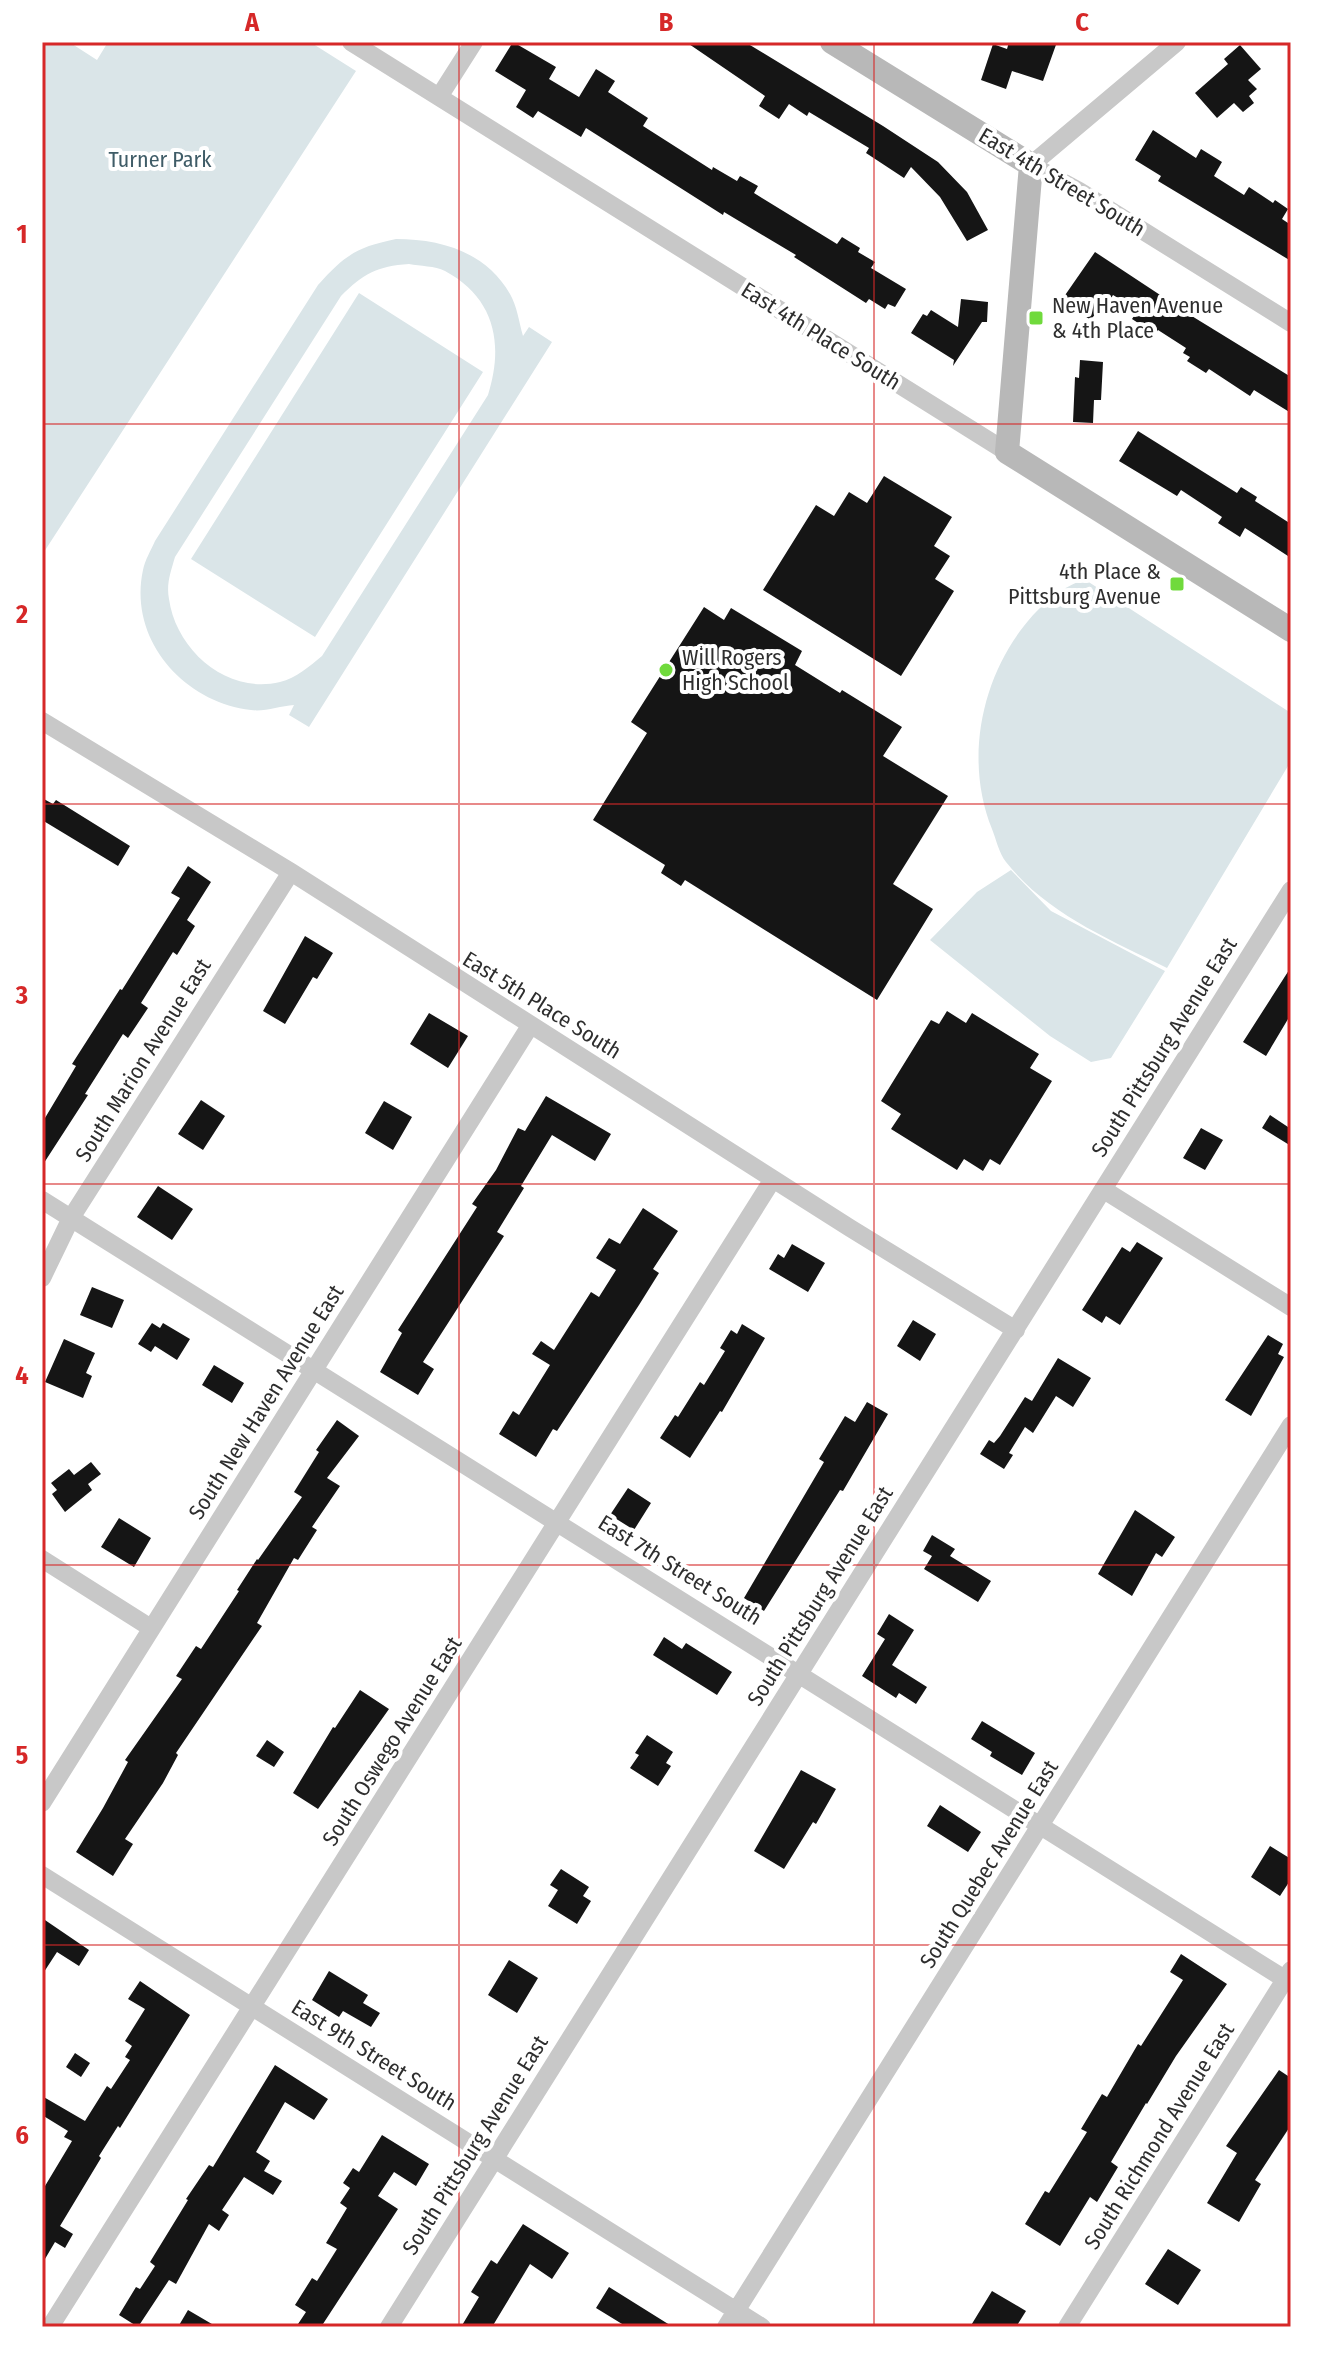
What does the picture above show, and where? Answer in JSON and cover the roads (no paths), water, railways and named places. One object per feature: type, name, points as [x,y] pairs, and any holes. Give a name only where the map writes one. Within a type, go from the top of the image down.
[{"type":"street","name":"East 4th Place South","points":[[351,42],[1291,630]]},
{"type":"street","points":[[439,97],[474,42]]},
{"type":"street","name":"East 4th Street South","points":[[832,42],[1291,323]]},
{"type":"street","points":[[1007,452],[1031,165],[1177,42]]},
{"type":"street","name":"East 5th Place South","points":[[43,725],[291,872],[530,1026],[1016,1330]]},
{"type":"street","name":"South Marion Avenue East","points":[[42,1278],[71,1218],[291,872]]},
{"type":"street","name":"South Pittsburg Avenue East","points":[[389,2327],[1291,890]]},
{"type":"street","name":"South New Haven Avenue East","points":[[42,1803],[530,1026]]},
{"type":"street","name":"South Oswego Avenue East","points":[[50,2327],[773,1179]]},
{"type":"street","points":[[1104,1190],[1291,1307]]},
{"type":"street","name":"East 7th Street South","points":[[42,1200],[1042,1827],[1289,1977]]},
{"type":"street","name":"South Quebec Avenue East","points":[[726,2327],[1291,1425]]},
{"type":"street","points":[[42,1559],[151,1628]]},
{"type":"street","name":"East 9th Street South","points":[[42,1875],[762,2327]]},
{"type":"street","name":"South Richmond Avenue East","points":[[1067,2327],[1289,1977]]},
{"type":"place","name":"New Haven Avenue & 4th Place","points":[[1036,318]]},
{"type":"place","name":"4th Place & Pittsburg Avenue","points":[[1177,584]]},
{"type":"place","name":"Will Rogers High School","points":[[666,670]]},
{"type":"park label","name":"Turner Park","points":[[160,159]]}]
